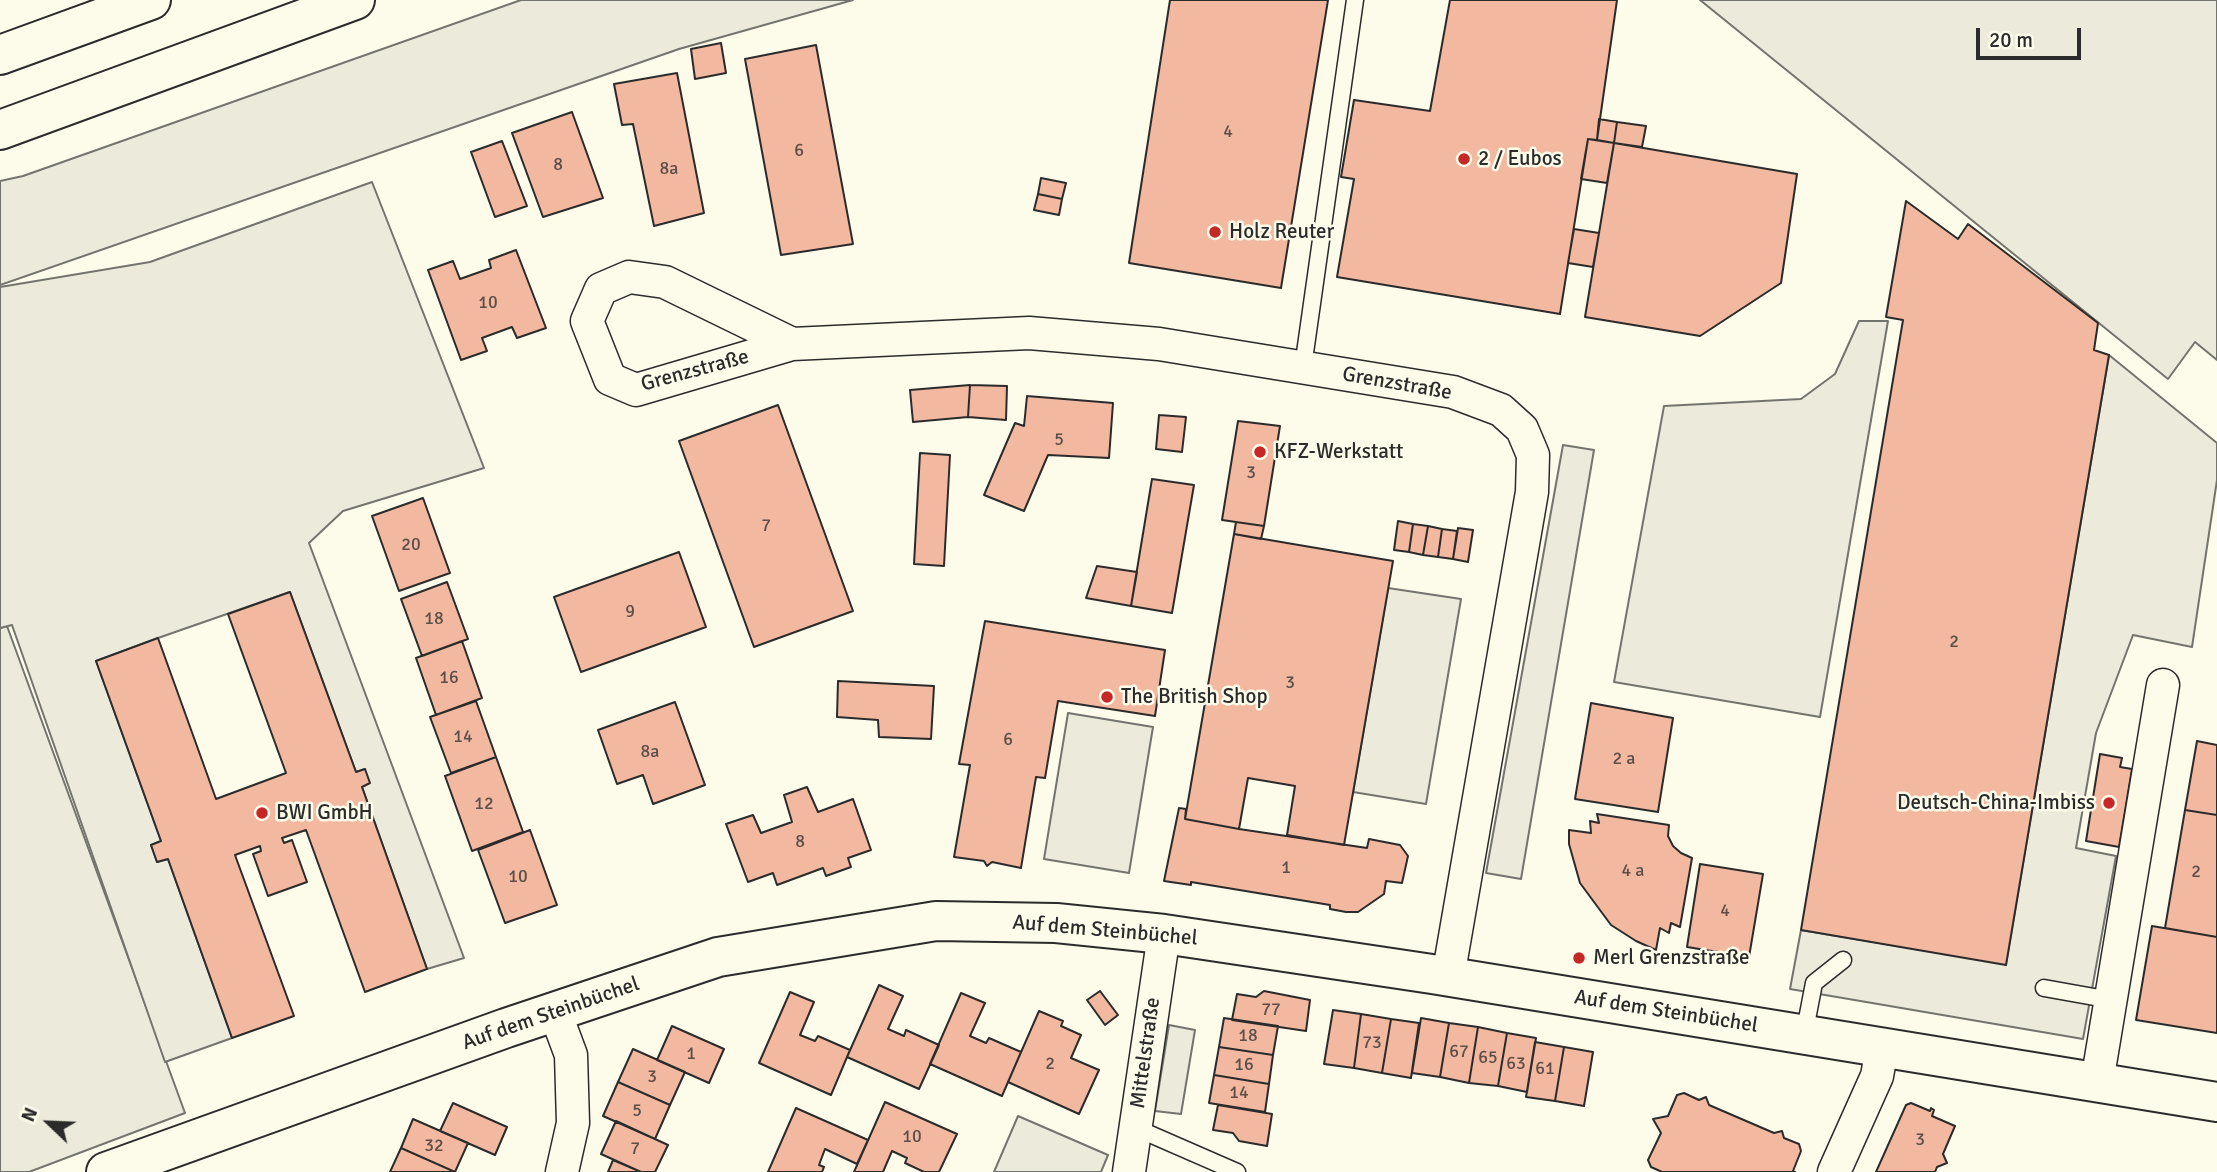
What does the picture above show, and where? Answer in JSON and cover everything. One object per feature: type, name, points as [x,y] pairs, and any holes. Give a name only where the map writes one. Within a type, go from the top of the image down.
[{"type":"main road","points":[[0,55],[151,0]]},
{"type":"main road","points":[[0,130],[355,0]]},
{"type":"main road","name":"Auf dem Steinbüchel","points":[[106,1172],[555,1012],[718,957],[936,921],[1056,923],[1164,934],[1448,977],[2217,1102]]},
{"type":"street","name":"Grenzstraße","points":[[792,344],[665,282],[629,277],[601,289],[587,321],[610,379],[636,390],[792,344],[1029,333],[1159,344],[1453,392],[1502,410],[1522,429],[1533,455],[1532,492],[1448,977]]},
{"type":"street","points":[[2097,1082],[2163,685]]},
{"type":"street","name":"Mittelstraße","points":[[1129,1172],[1164,934]]},
{"type":"street","points":[[555,1012],[571,1055],[573,1123],[562,1172]]},
{"type":"street","points":[[1834,1172],[1877,1076],[1882,1048]]},
{"type":"lane","points":[[1303,367],[1355,0]]},
{"type":"lane","points":[[1804,1035],[1814,983],[1843,960]]},
{"type":"lane","points":[[2044,988],[2111,1000]]},
{"type":"lane","points":[[1136,1128],[1237,1172]]},
{"type":"shaded area","points":[[521,0],[853,0],[679,49],[0,285],[0,181],[23,176]]},
{"type":"shaded area","points":[[1700,0],[2217,0],[2217,360],[2195,342],[2168,379]]},
{"type":"shaded area","points":[[372,182],[484,468],[343,511],[309,543],[464,958],[427,969],[362,787],[365,769],[356,772],[290,592],[96,661],[161,841],[151,845],[157,862],[168,859],[232,1038],[165,1062],[12,625],[0,628],[0,287],[150,262]]},
{"type":"shaded area","points":[[1859,321],[1888,321],[1820,717],[1614,682],[1664,406],[1801,399],[1835,374]]},
{"type":"shaded area","points":[[2109,355],[2217,443],[2217,480],[2192,647],[2133,635],[2096,733],[2076,848],[2116,856],[2083,1039],[1790,989],[1801,930],[2006,964]]},
{"type":"shaded area","points":[[1563,445],[1594,450],[1521,879],[1486,873]]},
{"type":"shaded area","points":[[1388,588],[1461,599],[1426,804],[1353,792]]},
{"type":"shaded area","points":[[7,626],[185,1113],[29,1172],[0,1172],[0,628]]},
{"type":"shaded area","points":[[1068,713],[1153,727],[1129,873],[1044,859]]},
{"type":"shaded area","points":[[1169,1025],[1195,1030],[1181,1114],[1155,1111]]},
{"type":"shaded area","points":[[1018,1116],[1108,1155],[1101,1172],[994,1172]]},
{"type":"building","points":[[1170,0],[1328,0],[1281,288],[1129,263]]},
{"type":"building","name":"2 / Eubos","points":[[1450,0],[1617,0],[1597,140],[1588,139],[1560,314],[1337,277],[1354,179],[1341,177],[1354,100],[1430,111]]},
{"type":"building","points":[[721,43],[726,73],[695,79],[691,49]]},
{"type":"building","points":[[816,45],[853,244],[781,255],[745,59]]},
{"type":"building","points":[[677,73],[704,213],[654,226],[633,124],[622,125],[614,84]]},
{"type":"building","points":[[572,112],[603,198],[543,217],[512,133]]},
{"type":"building","points":[[1599,119],[1617,122],[1614,143],[1597,140]]},
{"type":"building","points":[[1617,122],[1646,126],[1642,147],[1614,143]]},
{"type":"building","points":[[1588,139],[1614,143],[1607,183],[1581,179]]},
{"type":"building","points":[[502,141],[527,206],[495,217],[471,152]]},
{"type":"building","points":[[1614,143],[1797,174],[1781,283],[1700,336],[1585,317]]},
{"type":"building","points":[[1041,178],[1066,183],[1062,199],[1038,194]]},
{"type":"building","points":[[1038,194],[1062,199],[1059,215],[1034,210]]},
{"type":"building","points":[[1906,201],[1958,239],[1968,224],[2098,323],[2094,350],[2109,355],[2006,965],[1801,930],[1903,320],[1886,317]]},
{"type":"building","points":[[1574,229],[1599,233],[1593,267],[1568,263]]},
{"type":"building","points":[[516,250],[546,328],[517,338],[512,327],[482,338],[487,351],[461,360],[428,270],[453,261],[460,279],[491,268],[489,260]]},
{"type":"building","points":[[970,385],[1007,386],[1006,420],[968,417]]},
{"type":"building","points":[[970,385],[968,417],[913,422],[910,390]]},
{"type":"building","points":[[1027,396],[1113,403],[1109,458],[1048,455],[1024,511],[984,495],[1015,423],[1024,426]]},
{"type":"building","points":[[778,405],[853,611],[754,647],[679,441]]},
{"type":"building","points":[[1159,415],[1186,417],[1182,452],[1156,449]]},
{"type":"building","points":[[1238,421],[1280,426],[1264,526],[1222,520]]},
{"type":"building","points":[[920,453],[950,455],[944,566],[914,564]]},
{"type":"building","points":[[1152,479],[1194,485],[1172,613],[1131,606]]},
{"type":"building","points":[[423,498],[450,573],[399,591],[372,516]]},
{"type":"building","points":[[1398,521],[1413,524],[1409,552],[1394,550]]},
{"type":"building","points":[[1236,522],[1264,526],[1261,539],[1234,534]]},
{"type":"building","points":[[1413,524],[1428,526],[1423,555],[1409,552]]},
{"type":"building","points":[[1428,526],[1442,529],[1438,557],[1423,555]]},
{"type":"building","points":[[1458,528],[1473,530],[1468,562],[1453,559]]},
{"type":"building","points":[[1442,529],[1457,531],[1453,559],[1438,557]]},
{"type":"building","points":[[1234,534],[1393,561],[1344,845],[1287,835],[1295,786],[1248,778],[1239,829],[1185,819]]},
{"type":"building","points":[[679,552],[706,627],[581,672],[554,597]]},
{"type":"building","points":[[1097,566],[1137,572],[1131,606],[1086,598]]},
{"type":"building","points":[[447,582],[468,639],[422,656],[401,599]]},
{"type":"building","points":[[290,592],[356,772],[365,769],[370,783],[362,787],[427,969],[365,992],[306,830],[282,838],[284,843],[292,840],[307,882],[268,896],[253,854],[261,851],[260,846],[235,855],[294,1016],[232,1038],[168,859],[157,862],[151,845],[161,841],[96,661],[158,638],[216,799],[286,773],[228,614]]},
{"type":"building","points":[[985,621],[1165,650],[1155,716],[1058,701],[1045,778],[1036,777],[1021,868],[992,862],[987,866],[984,861],[954,857],[970,765],[959,764]]},
{"type":"building","points":[[462,641],[482,698],[436,715],[416,658]]},
{"type":"building","points":[[838,681],[934,686],[931,739],[879,737],[878,720],[837,717]]},
{"type":"building","points":[[476,701],[496,757],[451,773],[430,717]]},
{"type":"building","points":[[675,702],[705,785],[653,804],[643,775],[617,784],[598,730]]},
{"type":"building","points":[[1591,703],[1673,718],[1658,812],[1575,799]]},
{"type":"building","points":[[2197,741],[2217,745],[2217,815],[2185,810]]},
{"type":"building","points":[[2100,754],[2122,758],[2120,767],[2132,769],[2119,847],[2086,841]]},
{"type":"building","points":[[496,757],[523,832],[472,851],[445,776]]},
{"type":"building","points":[[807,787],[818,812],[853,799],[871,850],[848,858],[851,867],[826,876],[823,868],[777,885],[773,873],[748,882],[726,824],[753,815],[761,833],[792,822],[784,795]]},
{"type":"building","points":[[1179,808],[1186,809],[1185,819],[1239,829],[1367,848],[1369,839],[1400,845],[1408,856],[1402,883],[1386,881],[1384,894],[1358,912],[1346,912],[1330,909],[1330,905],[1191,882],[1191,885],[1164,881]]},
{"type":"building","points":[[2185,810],[2217,815],[2217,937],[2165,928]]},
{"type":"building","points":[[1597,814],[1669,825],[1668,836],[1673,846],[1692,858],[1680,927],[1671,923],[1669,933],[1660,928],[1656,950],[1611,925],[1580,883],[1569,844],[1569,830],[1591,833],[1590,821],[1599,823]]},
{"type":"building","points":[[530,830],[557,905],[505,923],[478,850]]},
{"type":"building","points":[[1700,864],[1763,874],[1749,957],[1687,947]]},
{"type":"building","points":[[2152,926],[2217,937],[2217,1033],[2136,1020]]},
{"type":"building","points":[[879,985],[903,996],[888,1029],[904,1036],[906,1030],[939,1045],[919,1089],[847,1057]]},
{"type":"building","points":[[1100,991],[1118,1015],[1105,1025],[1087,1000]]},
{"type":"building","points":[[1264,991],[1310,1000],[1306,1031],[1232,1020],[1237,994],[1256,997]]},
{"type":"building","points":[[790,992],[814,1002],[800,1035],[815,1041],[818,1036],[850,1050],[831,1095],[759,1063]]},
{"type":"building","points":[[961,993],[985,1003],[970,1036],[986,1043],[989,1038],[1021,1052],[1002,1096],[930,1064]]},
{"type":"building","points":[[1333,1010],[1361,1014],[1354,1068],[1324,1064]]},
{"type":"building","points":[[1039,1011],[1063,1021],[1061,1026],[1081,1035],[1071,1058],[1099,1070],[1079,1114],[1008,1082]]},
{"type":"building","points":[[1361,1014],[1391,1019],[1382,1073],[1354,1068]]},
{"type":"building","points":[[1224,1018],[1278,1026],[1273,1055],[1219,1047]]},
{"type":"building","points":[[1421,1018],[1449,1023],[1440,1077],[1412,1073]]},
{"type":"building","points":[[1391,1019],[1419,1023],[1411,1078],[1382,1073]]},
{"type":"building","points":[[1449,1023],[1478,1027],[1469,1083],[1440,1077]]},
{"type":"building","points":[[672,1026],[724,1049],[709,1083],[657,1060]]},
{"type":"building","points":[[1478,1027],[1507,1033],[1498,1086],[1469,1083]]},
{"type":"building","points":[[1507,1033],[1536,1038],[1527,1092],[1498,1086]]},
{"type":"building","points":[[1535,1042],[1564,1047],[1555,1101],[1526,1097]]},
{"type":"building","points":[[1219,1047],[1273,1055],[1269,1084],[1214,1075]]},
{"type":"building","points":[[1564,1047],[1593,1052],[1584,1106],[1555,1101]]},
{"type":"building","points":[[633,1049],[685,1072],[670,1105],[618,1082]]},
{"type":"building","points":[[1214,1075],[1269,1084],[1265,1112],[1209,1103]]},
{"type":"building","points":[[618,1082],[670,1105],[655,1139],[603,1116]]},
{"type":"building","points":[[1684,1093],[1699,1100],[1706,1097],[1709,1105],[1774,1133],[1782,1131],[1784,1138],[1799,1144],[1801,1151],[1793,1171],[1795,1172],[1662,1172],[1651,1167],[1648,1160],[1661,1133],[1653,1119],[1668,1116],[1677,1095]]},
{"type":"building","points":[[885,1102],[957,1134],[939,1172],[924,1172],[905,1163],[907,1158],[892,1151],[883,1172],[854,1172]]},
{"type":"building","points":[[453,1103],[507,1127],[495,1155],[440,1131]]},
{"type":"building","points":[[1911,1103],[1930,1111],[1931,1108],[1934,1110],[1932,1116],[1955,1126],[1943,1154],[1947,1163],[1937,1167],[1935,1172],[1876,1172],[1906,1105]]},
{"type":"building","points":[[1218,1105],[1272,1114],[1267,1146],[1239,1141],[1233,1133],[1213,1130]]},
{"type":"building","points":[[796,1108],[868,1140],[857,1164],[825,1149],[819,1165],[824,1167],[822,1172],[768,1172]]},
{"type":"building","points":[[413,1119],[468,1143],[455,1172],[401,1148]]},
{"type":"building","points":[[616,1121],[668,1145],[655,1172],[641,1172],[601,1154]]},
{"type":"building","points":[[401,1148],[455,1172],[390,1172]]},
{"type":"building","points":[[613,1160],[641,1172],[608,1172]]},
{"type":"place","name":"2 / Eubos","points":[[1464,159]]},
{"type":"place","name":"Holz Reuter","points":[[1215,232]]},
{"type":"place","name":"KFZ-Werkstatt","points":[[1260,452]]},
{"type":"place","name":"The British Shop","points":[[1107,697]]},
{"type":"place","name":"Deutsch-China-Imbiss","points":[[2109,803]]},
{"type":"place","name":"BWI GmbH","points":[[262,813]]},
{"type":"place","name":"Merl Grenzstraße","points":[[1579,958]]}]
